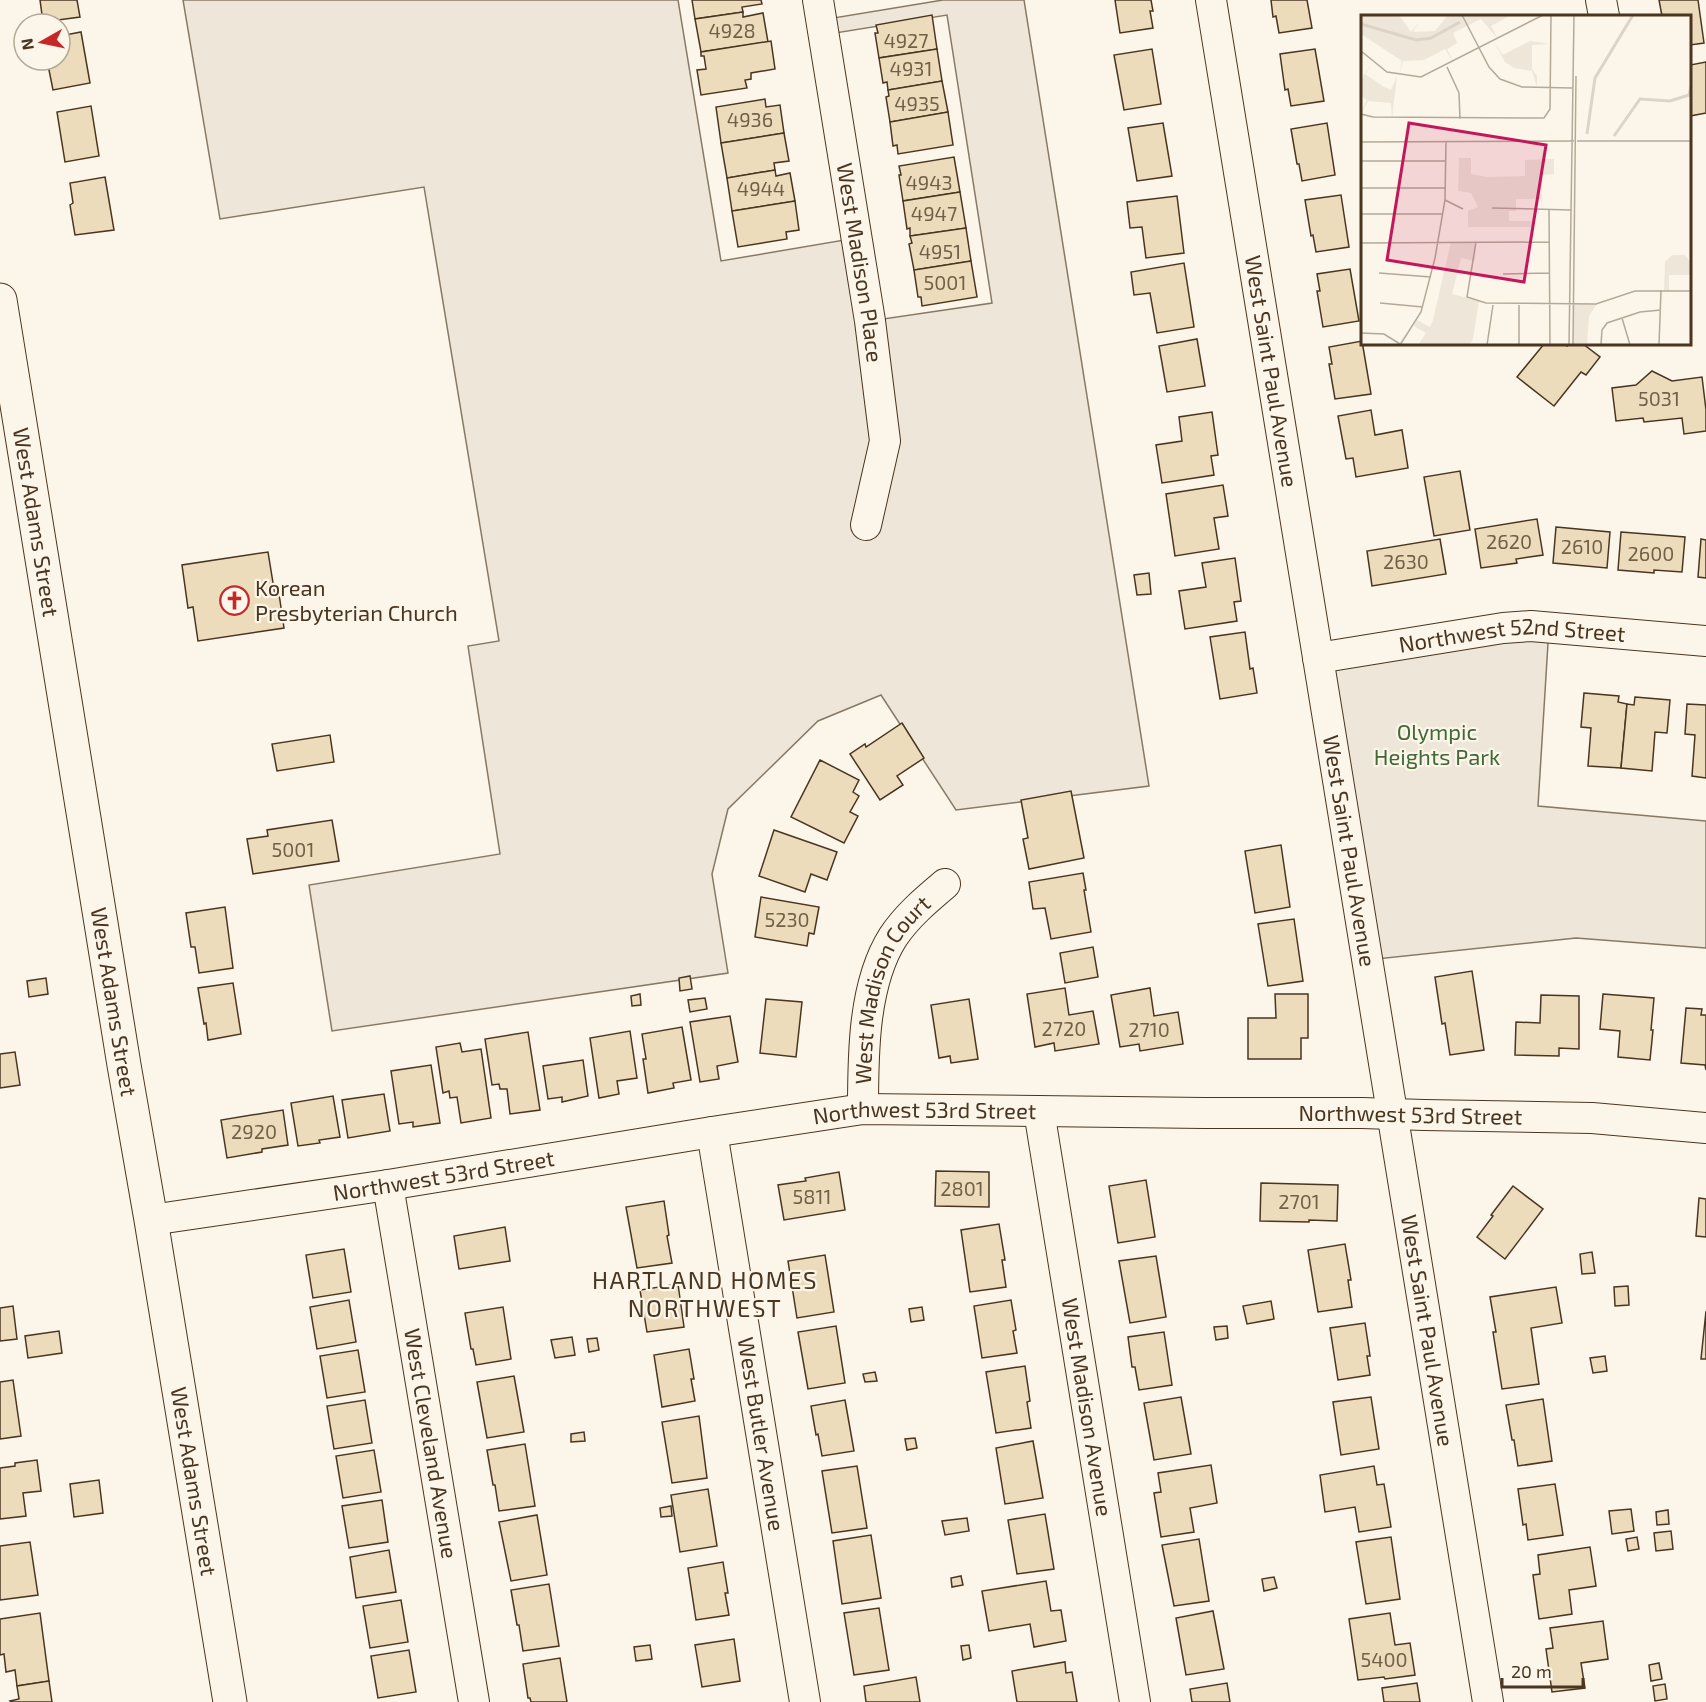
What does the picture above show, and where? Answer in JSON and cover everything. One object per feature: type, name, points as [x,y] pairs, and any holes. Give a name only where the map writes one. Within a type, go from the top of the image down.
[{"type":"main road","name":"West Adams Street","points":[[0,300],[120,1043],[230,1702]]},
{"type":"street","name":"West Madison Place","points":[[818,0],[870,321],[885,441],[866,525]]},
{"type":"street","name":"West Saint Paul Avenue","points":[[1211,0],[1488,1702]]},
{"type":"street","points":[[1601,0],[1604,15]]},
{"type":"street","name":"Northwest 52nd Street","points":[[1318,658],[1503,628],[1531,626],[1706,641]]},
{"type":"street","name":"West Madison Court","points":[[863,1109],[868,1014],[874,983],[883,958],[892,938],[908,918],[945,884]]},
{"type":"street","name":"Northwest 53rd Street","points":[[151,1220],[388,1185],[863,1109],[1592,1118],[1706,1128]]},
{"type":"street","name":"West Madison Avenue","points":[[1040,1111],[1135,1702]]},
{"type":"street","name":"West Butler Avenue","points":[[712,1132],[805,1702]]},
{"type":"street","name":"West Cleveland Avenue","points":[[388,1185],[474,1702]]},
{"type":"green space","points":[[183,0],[678,0],[721,261],[856,238],[870,321],[992,303],[947,15],[823,35],[821,20],[943,0],[1024,0],[1149,786],[956,810],[881,695],[818,721],[728,809],[712,874],[728,973],[332,1031],[309,885],[500,854],[468,646],[499,641],[424,187],[220,219]]},
{"type":"green space","name":"Olympic Heights Park","points":[[1549,627],[1538,806],[1706,821],[1706,948],[1576,938],[1367,960],[1318,658]]},
{"type":"building","points":[[40,0],[77,0],[80,17],[72,18],[72,12],[42,12]]},
{"type":"building","points":[[692,0],[761,0],[762,4],[742,7],[743,12],[695,19]]},
{"type":"building","points":[[1115,0],[1151,0],[1153,28],[1120,33]]},
{"type":"building","points":[[1271,0],[1307,0],[1312,28],[1279,33],[1276,16],[1273,17]]},
{"type":"building","points":[[1659,0],[1698,0],[1704,43],[1691,45],[1691,15],[1662,15]]},
{"type":"building","points":[[743,12],[743,17],[763,13],[768,42],[701,52],[695,19]]},
{"type":"building","points":[[932,15],[937,49],[879,58],[876,25]]},
{"type":"building","points":[[81,32],[90,83],[53,90],[49,72],[72,72],[72,34]]},
{"type":"building","points":[[771,41],[775,69],[751,73],[751,79],[745,80],[747,88],[701,95],[697,70],[706,69],[701,52]]},
{"type":"building","points":[[937,49],[942,81],[888,90],[887,82],[883,83],[879,58]]},
{"type":"building","points":[[1152,49],[1161,104],[1124,110],[1114,55]]},
{"type":"building","points":[[1315,49],[1324,101],[1291,106],[1288,89],[1285,90],[1280,54]]},
{"type":"building","points":[[1706,62],[1706,113],[1691,116],[1691,65]]},
{"type":"building","points":[[942,81],[948,112],[890,122],[886,97],[889,96],[888,90]]},
{"type":"building","points":[[765,99],[766,107],[780,105],[784,133],[721,143],[716,107]]},
{"type":"building","points":[[91,106],[99,156],[65,162],[57,112]]},
{"type":"building","points":[[948,112],[953,145],[898,154],[897,145],[893,146],[890,122]]},
{"type":"building","points":[[1163,123],[1172,176],[1137,181],[1128,128]]},
{"type":"building","points":[[1327,123],[1335,175],[1302,181],[1291,129]]},
{"type":"building","points":[[784,133],[789,161],[774,163],[775,170],[727,178],[721,143]]},
{"type":"building","points":[[954,157],[960,192],[903,201],[899,166]]},
{"type":"building","points":[[775,170],[776,176],[790,173],[795,201],[732,211],[727,178]]},
{"type":"building","points":[[105,177],[114,230],[75,235],[70,205],[73,203],[70,183]]},
{"type":"building","points":[[960,192],[966,228],[910,236],[903,201]]},
{"type":"building","points":[[1341,195],[1349,247],[1316,252],[1305,200]]},
{"type":"building","points":[[1177,196],[1184,253],[1146,258],[1142,227],[1130,228],[1127,202]]},
{"type":"building","points":[[795,201],[799,230],[786,232],[787,239],[738,247],[732,211]]},
{"type":"building","points":[[966,228],[971,261],[914,270],[909,244],[912,243],[910,236]]},
{"type":"building","points":[[971,261],[977,297],[922,306],[921,297],[918,297],[914,270]]},
{"type":"building","points":[[1184,263],[1194,327],[1157,333],[1150,293],[1134,295],[1131,272]]},
{"type":"building","points":[[1350,269],[1359,321],[1323,327],[1317,291],[1320,291],[1317,274]]},
{"type":"building","points":[[1197,339],[1205,386],[1167,392],[1159,346]]},
{"type":"building","points":[[1361,341],[1371,394],[1335,399],[1329,364],[1332,364],[1329,347]]},
{"type":"building","points":[[1543,345],[1584,345],[1600,357],[1586,375],[1581,372],[1554,406],[1517,377]]},
{"type":"building","points":[[1652,371],[1672,381],[1702,377],[1706,431],[1684,434],[1682,418],[1644,422],[1643,418],[1616,421],[1612,388],[1636,385]]},
{"type":"building","points":[[1371,410],[1375,435],[1402,430],[1408,468],[1356,477],[1353,458],[1346,459],[1338,416]]},
{"type":"building","points":[[1212,412],[1218,455],[1211,456],[1214,475],[1162,483],[1156,445],[1182,441],[1179,417]]},
{"type":"building","points":[[1460,471],[1470,530],[1434,536],[1424,477]]},
{"type":"building","points":[[1223,485],[1228,516],[1214,518],[1219,549],[1175,556],[1166,494]]},
{"type":"building","points":[[1537,519],[1543,555],[1516,559],[1517,563],[1481,568],[1475,529]]},
{"type":"building","points":[[1556,527],[1610,532],[1607,568],[1553,563]]},
{"type":"building","points":[[1621,532],[1685,537],[1682,572],[1654,570],[1654,573],[1618,570]]},
{"type":"building","points":[[1440,539],[1446,574],[1372,586],[1367,551]]},
{"type":"building","points":[[1701,539],[1706,540],[1706,578],[1698,577]]},
{"type":"building","name":"Korean Presbyterian Church","points":[[268,552],[275,595],[279,594],[284,628],[198,641],[193,607],[188,608],[182,565]]},
{"type":"building","points":[[1235,558],[1241,601],[1234,602],[1237,621],[1185,629],[1179,591],[1206,587],[1202,563]]},
{"type":"building","points":[[1149,573],[1151,594],[1137,595],[1134,575]]},
{"type":"building","points":[[1245,632],[1250,669],[1253,668],[1257,693],[1220,699],[1210,637]]},
{"type":"building","points":[[1584,693],[1619,696],[1618,702],[1627,704],[1621,768],[1588,766],[1591,728],[1581,727]]},
{"type":"building","points":[[1635,697],[1670,700],[1667,733],[1655,732],[1652,771],[1621,768],[1627,704],[1634,705]]},
{"type":"building","points":[[1687,704],[1706,705],[1706,778],[1692,776],[1695,735],[1685,734]]},
{"type":"building","points":[[902,723],[924,758],[897,776],[903,785],[880,800],[850,754],[865,744],[866,747]]},
{"type":"building","points":[[330,735],[334,762],[277,771],[272,744]]},
{"type":"building","points":[[820,760],[859,780],[853,792],[859,796],[850,812],[858,816],[844,843],[791,817]]},
{"type":"building","points":[[1071,791],[1084,858],[1029,869],[1023,839],[1028,838],[1021,800]]},
{"type":"building","points":[[332,820],[339,861],[253,874],[247,839],[268,836],[267,830]]},
{"type":"building","points":[[774,830],[837,852],[827,880],[811,874],[805,892],[759,876]]},
{"type":"building","points":[[1281,845],[1290,907],[1255,913],[1245,851]]},
{"type":"building","points":[[1083,873],[1091,932],[1051,939],[1045,908],[1033,909],[1029,882]]},
{"type":"building","points":[[761,897],[819,907],[814,934],[809,933],[807,946],[755,937]]},
{"type":"building","points":[[225,907],[233,968],[199,973],[195,947],[191,947],[186,913]]},
{"type":"building","points":[[1294,919],[1303,981],[1268,986],[1258,924]]},
{"type":"building","points":[[1093,947],[1098,977],[1065,983],[1060,953]]},
{"type":"building","points":[[1472,971],[1484,1050],[1450,1055],[1445,1023],[1442,1024],[1435,977]]},
{"type":"building","points":[[690,976],[692,989],[680,991],[679,978]]},
{"type":"building","points":[[46,978],[48,994],[29,997],[27,981]]},
{"type":"building","points":[[233,983],[241,1034],[208,1040],[198,988]]},
{"type":"building","points":[[1065,988],[1069,1015],[1093,1011],[1099,1044],[1055,1051],[1054,1043],[1035,1047],[1027,994]]},
{"type":"building","points":[[1150,988],[1154,1016],[1178,1012],[1183,1044],[1140,1051],[1139,1044],[1120,1047],[1111,995]]},
{"type":"building","points":[[640,994],[641,1005],[632,1006],[631,996]]},
{"type":"building","points":[[1275,994],[1308,994],[1308,1038],[1301,1038],[1301,1059],[1248,1059],[1248,1018],[1276,1018]]},
{"type":"building","points":[[1603,994],[1654,998],[1650,1060],[1618,1057],[1620,1031],[1600,1029]]},
{"type":"building","points":[[1541,995],[1579,996],[1579,1049],[1559,1048],[1559,1056],[1515,1055],[1516,1022],[1540,1023]]},
{"type":"building","points":[[705,998],[707,1009],[690,1012],[688,1000]]},
{"type":"building","points":[[766,999],[802,1002],[796,1057],[760,1053]]},
{"type":"building","points":[[969,999],[978,1059],[951,1063],[950,1056],[939,1058],[931,1005]]},
{"type":"building","points":[[1686,1008],[1702,1009],[1701,1015],[1706,1015],[1706,1070],[1705,1065],[1681,1063]]},
{"type":"building","points":[[730,1016],[738,1062],[717,1066],[719,1079],[700,1082],[690,1022]]},
{"type":"building","points":[[682,1027],[691,1080],[673,1083],[674,1088],[648,1093],[642,1034]]},
{"type":"building","points":[[630,1031],[637,1078],[617,1081],[619,1094],[599,1098],[590,1038]]},
{"type":"building","points":[[528,1032],[540,1110],[510,1114],[507,1089],[500,1089],[499,1084],[492,1085],[485,1039]]},
{"type":"building","points":[[460,1043],[462,1052],[481,1049],[491,1118],[461,1123],[457,1097],[450,1098],[449,1091],[443,1093],[436,1047]]},
{"type":"building","points":[[15,1052],[20,1085],[0,1088],[0,1054]]},
{"type":"building","points":[[583,1060],[588,1096],[562,1102],[562,1097],[548,1099],[543,1066]]},
{"type":"building","points":[[431,1065],[440,1123],[413,1127],[413,1122],[399,1124],[391,1071]]},
{"type":"building","points":[[384,1094],[390,1131],[348,1138],[342,1100]]},
{"type":"building","points":[[333,1096],[340,1137],[298,1146],[291,1103]]},
{"type":"building","points":[[283,1110],[288,1145],[227,1158],[221,1120]]},
{"type":"building","points":[[936,1171],[989,1172],[989,1207],[935,1206]]},
{"type":"building","points":[[839,1172],[845,1210],[784,1220],[778,1185],[806,1181],[805,1178]]},
{"type":"building","points":[[1146,1180],[1155,1237],[1118,1243],[1109,1186]]},
{"type":"building","points":[[1261,1183],[1338,1185],[1337,1221],[1260,1221]]},
{"type":"building","points":[[1513,1186],[1543,1209],[1505,1259],[1477,1237]]},
{"type":"building","points":[[1699,1198],[1706,1199],[1706,1237],[1696,1236]]},
{"type":"building","points":[[664,1201],[672,1263],[637,1268],[626,1207]]},
{"type":"building","points":[[999,1224],[1005,1260],[1002,1260],[1006,1287],[970,1292],[961,1230]]},
{"type":"building","points":[[505,1227],[510,1261],[459,1269],[454,1236]]},
{"type":"building","points":[[1345,1244],[1351,1280],[1348,1280],[1352,1307],[1318,1312],[1308,1250]]},
{"type":"building","points":[[344,1249],[351,1292],[313,1298],[306,1255]]},
{"type":"building","points":[[1592,1252],[1595,1273],[1582,1274],[1580,1254]]},
{"type":"building","points":[[825,1255],[834,1312],[797,1318],[788,1261]]},
{"type":"building","points":[[1156,1256],[1166,1317],[1130,1323],[1119,1261]]},
{"type":"building","points":[[678,1284],[684,1327],[647,1332],[640,1290]]},
{"type":"building","points":[[1628,1286],[1629,1305],[1615,1306],[1614,1287]]},
{"type":"building","points":[[1556,1287],[1562,1323],[1531,1328],[1539,1384],[1502,1389],[1490,1297]]},
{"type":"building","points":[[349,1300],[356,1342],[317,1349],[310,1307]]},
{"type":"building","points":[[1011,1300],[1017,1353],[982,1358],[974,1306]]},
{"type":"building","points":[[1271,1301],[1274,1319],[1247,1324],[1243,1306]]},
{"type":"building","points":[[13,1306],[17,1339],[0,1341],[0,1308]]},
{"type":"building","points":[[503,1307],[511,1359],[476,1365],[465,1313]]},
{"type":"building","points":[[922,1307],[924,1320],[911,1322],[909,1309]]},
{"type":"building","points":[[1706,1311],[1706,1359],[1701,1359]]},
{"type":"building","points":[[1365,1323],[1370,1356],[1367,1356],[1370,1375],[1338,1380],[1330,1328]]},
{"type":"building","points":[[836,1326],[845,1383],[808,1389],[798,1332]]},
{"type":"building","points":[[1227,1326],[1228,1338],[1216,1340],[1214,1327]]},
{"type":"building","points":[[59,1331],[62,1353],[28,1358],[25,1336]]},
{"type":"building","points":[[1164,1332],[1172,1385],[1139,1390],[1135,1367],[1132,1367],[1128,1337]]},
{"type":"building","points":[[572,1337],[575,1355],[555,1358],[551,1340]]},
{"type":"building","points":[[597,1338],[599,1350],[589,1352],[587,1339]]},
{"type":"building","points":[[689,1349],[695,1401],[662,1407],[654,1355]]},
{"type":"building","points":[[358,1350],[365,1392],[327,1398],[320,1356]]},
{"type":"building","points":[[1605,1356],[1607,1371],[1593,1373],[1590,1358]]},
{"type":"building","points":[[1025,1366],[1031,1428],[996,1433],[986,1372]]},
{"type":"building","points":[[875,1372],[877,1381],[865,1382],[863,1374]]},
{"type":"building","points":[[514,1376],[524,1432],[487,1438],[477,1382]]},
{"type":"building","points":[[13,1380],[21,1436],[0,1439],[0,1382]]},
{"type":"building","points":[[1181,1397],[1191,1454],[1154,1460],[1144,1403]]},
{"type":"building","points":[[1371,1397],[1379,1449],[1341,1455],[1333,1402]]},
{"type":"building","points":[[1543,1399],[1552,1461],[1518,1466],[1506,1405]]},
{"type":"building","points":[[365,1400],[372,1443],[334,1449],[327,1406]]},
{"type":"building","points":[[845,1400],[854,1451],[822,1456],[811,1406]]},
{"type":"building","points":[[699,1416],[707,1478],[672,1483],[662,1422]]},
{"type":"building","points":[[584,1432],[585,1441],[571,1442],[571,1434]]},
{"type":"building","points":[[915,1438],[917,1448],[907,1450],[905,1439]]},
{"type":"building","points":[[1033,1441],[1043,1498],[1005,1504],[996,1448]]},
{"type":"building","points":[[525,1444],[535,1506],[499,1511],[487,1450]]},
{"type":"building","points":[[374,1450],[381,1492],[343,1498],[336,1456]]},
{"type":"building","points":[[37,1460],[41,1491],[23,1493],[26,1516],[0,1519],[0,1468]]},
{"type":"building","points":[[1211,1465],[1217,1503],[1190,1508],[1194,1532],[1161,1537],[1154,1493],[1161,1492],[1158,1473]]},
{"type":"building","points":[[857,1466],[867,1528],[832,1533],[822,1471]]},
{"type":"building","points":[[1374,1466],[1377,1485],[1384,1484],[1391,1527],[1359,1532],[1355,1507],[1325,1512],[1320,1475]]},
{"type":"building","points":[[99,1480],[103,1513],[74,1517],[70,1484]]},
{"type":"building","points":[[1555,1484],[1563,1535],[1528,1540],[1526,1524],[1523,1525],[1518,1489]]},
{"type":"building","points":[[708,1489],[717,1546],[680,1552],[671,1495]]},
{"type":"building","points":[[382,1500],[388,1542],[349,1548],[342,1506]]},
{"type":"building","points":[[671,1506],[672,1516],[661,1517],[660,1508]]},
{"type":"building","points":[[1631,1509],[1634,1531],[1612,1534],[1609,1511]]},
{"type":"building","points":[[1668,1510],[1669,1524],[1657,1525],[1656,1512]]},
{"type":"building","points":[[1045,1514],[1054,1569],[1017,1574],[1008,1520]]},
{"type":"building","points":[[537,1515],[547,1575],[511,1581],[499,1522]]},
{"type":"building","points":[[967,1518],[969,1531],[945,1535],[942,1521]]},
{"type":"building","points":[[1671,1531],[1673,1549],[1656,1551],[1654,1533]]},
{"type":"building","points":[[871,1535],[881,1598],[842,1604],[833,1541]]},
{"type":"building","points":[[1391,1537],[1400,1599],[1366,1604],[1356,1542]]},
{"type":"building","points":[[1637,1537],[1639,1549],[1628,1551],[1626,1539]]},
{"type":"building","points":[[1199,1539],[1209,1601],[1174,1606],[1162,1545]]},
{"type":"building","points":[[30,1542],[38,1595],[0,1600],[0,1546]]},
{"type":"building","points":[[1590,1547],[1596,1586],[1569,1590],[1572,1614],[1539,1619],[1533,1575],[1540,1574],[1538,1555]]},
{"type":"building","points":[[389,1550],[396,1592],[356,1598],[350,1557]]},
{"type":"building","points":[[723,1562],[729,1615],[696,1620],[688,1568]]},
{"type":"building","points":[[961,1576],[963,1585],[952,1587],[951,1578]]},
{"type":"building","points":[[1274,1577],[1277,1588],[1264,1591],[1262,1579]]},
{"type":"building","points":[[1046,1581],[1051,1611],[1061,1610],[1066,1641],[1034,1647],[1030,1624],[989,1631],[982,1591]]},
{"type":"building","points":[[549,1584],[559,1646],[523,1651],[511,1590]]},
{"type":"building","points":[[401,1600],[408,1642],[370,1648],[363,1606]]},
{"type":"building","points":[[879,1608],[889,1670],[854,1675],[844,1613]]},
{"type":"building","points":[[1213,1611],[1224,1669],[1186,1675],[1176,1618]]},
{"type":"building","points":[[40,1613],[49,1681],[17,1686],[15,1670],[6,1672],[4,1654],[0,1655],[0,1619]]},
{"type":"building","points":[[1390,1613],[1395,1645],[1410,1643],[1415,1675],[1358,1680],[1349,1619]]},
{"type":"building","points":[[1603,1621],[1608,1659],[1581,1663],[1585,1688],[1552,1692],[1546,1649],[1553,1648],[1550,1628]]},
{"type":"building","points":[[734,1639],[740,1681],[702,1687],[695,1645]]},
{"type":"building","points":[[650,1645],[652,1659],[636,1661],[634,1647]]},
{"type":"building","points":[[969,1645],[971,1658],[963,1660],[961,1646]]},
{"type":"building","points":[[409,1650],[416,1692],[378,1698],[371,1656]]},
{"type":"building","points":[[560,1658],[567,1702],[531,1702],[528,1698],[523,1664]]},
{"type":"building","points":[[1065,1662],[1066,1673],[1072,1672],[1077,1702],[1017,1702],[1012,1671]]},
{"type":"building","points":[[1659,1663],[1662,1679],[1651,1681],[1649,1665]]},
{"type":"building","points":[[916,1677],[920,1702],[866,1702],[864,1686]]},
{"type":"building","points":[[49,1681],[52,1702],[10,1701],[19,1699],[17,1686]]},
{"type":"building","points":[[1227,1683],[1230,1702],[1192,1702],[1190,1689]]},
{"type":"building","points":[[1417,1683],[1420,1702],[1384,1702],[1382,1688]]},
{"type":"building","points":[[1665,1684],[1667,1699],[1655,1701],[1653,1686]]},
{"type":"place","name":"Korean Presbyterian Church","points":[[234,601]]},
{"type":"district","name":"HARTLAND HOMES NORTHWEST","points":[[705,1295]]}]
